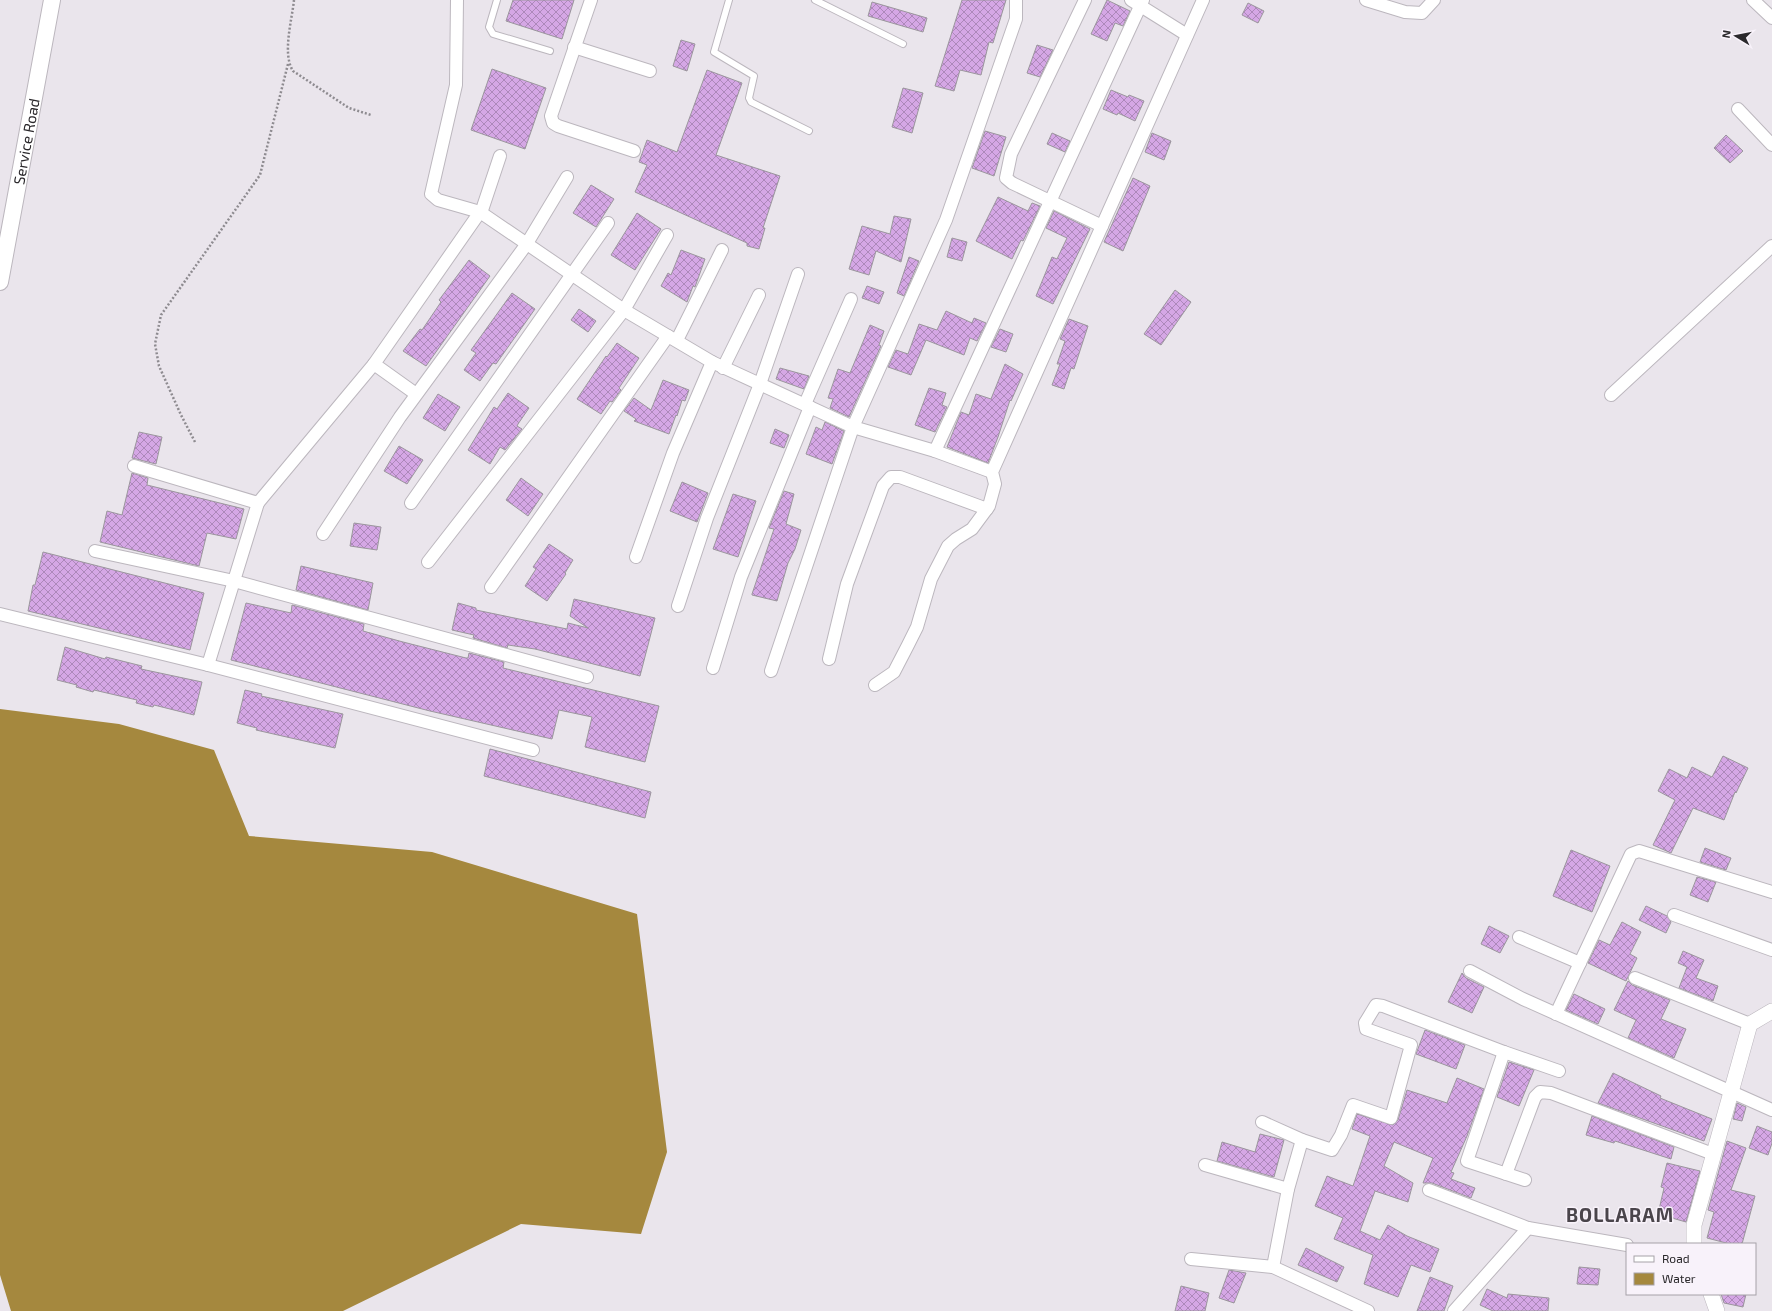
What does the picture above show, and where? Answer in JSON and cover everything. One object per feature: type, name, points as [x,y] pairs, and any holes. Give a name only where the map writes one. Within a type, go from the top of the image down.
[{"type":"main road","name":"Service Road","points":[[0,282],[52,0]]},
{"type":"street","points":[[457,0],[456,85],[432,194],[438,200],[480,213],[624,310],[723,368],[808,405],[852,427],[935,451],[992,472]]},
{"type":"street","points":[[591,0],[551,116],[553,123],[634,151]]},
{"type":"street","points":[[771,671],[852,427],[946,220],[1016,19],[1016,0]]},
{"type":"street","points":[[1085,0],[1011,154],[1006,171],[1006,178],[1012,184],[1102,226]]},
{"type":"street","points":[[876,685],[894,672],[908,645],[917,627],[931,579],[948,546],[972,529],[987,509],[995,484],[992,472],[1203,0]]},
{"type":"street","points":[[1366,0],[1405,12],[1422,13],[1434,0]]},
{"type":"street","points":[[1753,0],[1772,18]]},
{"type":"street","points":[[935,451],[1050,202],[1138,2],[1187,35]]},
{"type":"street","points":[[574,47],[650,71]]},
{"type":"street","points":[[1738,109],[1772,146]]},
{"type":"street","points":[[208,666],[258,503],[374,364],[480,213],[500,156]]},
{"type":"street","points":[[323,534],[416,394],[526,245],[567,177]]},
{"type":"street","points":[[411,503],[608,223]]},
{"type":"street","points":[[428,562],[624,310],[667,235]]},
{"type":"street","points":[[1611,395],[1772,246]]},
{"type":"street","points":[[491,587],[673,338],[722,250]]},
{"type":"street","points":[[678,606],[707,518],[760,384],[798,274]]},
{"type":"street","points":[[723,368],[759,295]]},
{"type":"street","points":[[713,668],[741,578],[850,300]]},
{"type":"street","points":[[636,557],[673,453],[712,362]]},
{"type":"street","points":[[374,364],[416,394]]},
{"type":"street","points":[[134,466],[258,503]]},
{"type":"street","points":[[829,659],[847,584],[883,486],[891,477],[900,477],[987,509]]},
{"type":"street","points":[[95,551],[234,581],[587,678]]},
{"type":"street","points":[[0,614],[533,750]]},
{"type":"street","points":[[1556,1014],[1626,861],[1631,854],[1639,851],[1772,892]]},
{"type":"street","points":[[1674,915],[1772,950]]},
{"type":"street","points":[[1519,937],[1580,962]]},
{"type":"street","points":[[1470,971],[1556,1014],[1772,1110]]},
{"type":"street","points":[[1635,978],[1750,1024]]},
{"type":"street","points":[[1262,1122],[1302,1140],[1332,1150],[1341,1135],[1353,1105],[1391,1118],[1411,1045],[1366,1029],[1365,1023],[1376,1005],[1384,1006],[1504,1052],[1559,1071]]},
{"type":"street","points":[[1694,1243],[1694,1225],[1730,1091],[1750,1024],[1772,1011]]},
{"type":"street","points":[[1504,1052],[1467,1161],[1525,1180]]},
{"type":"street","points":[[1506,1174],[1535,1097],[1540,1092],[1551,1093],[1713,1154]]},
{"type":"street","points":[[1273,1267],[1288,1189],[1302,1140]]},
{"type":"street","points":[[1205,1165],[1288,1189]]},
{"type":"street","points":[[1429,1190],[1528,1228],[1626,1245]]},
{"type":"street","points":[[1460,1310],[1528,1228]]},
{"type":"street","points":[[1191,1259],[1273,1267],[1368,1311]]},
{"type":"street","points":[[1711,1295],[1718,1311]]},
{"type":"lane","points":[[497,0],[489,27],[493,34],[550,51]]},
{"type":"lane","points":[[729,0],[714,52],[754,76],[749,98],[751,102],[809,131]]},
{"type":"lane","points":[[815,0],[903,44]]},
{"type":"path","points":[[195,442],[159,366],[155,344],[161,315],[260,175],[288,64],[294,0]]},
{"type":"path","points":[[288,64],[293,71],[343,104],[371,115]]},
{"type":"water","points":[[0,709],[119,724],[214,750],[249,836],[432,852],[637,914],[667,1152],[641,1234],[521,1224],[343,1311],[11,1311],[0,1275]]},
{"type":"building","points":[[513,0],[574,0],[562,39],[506,21]]},
{"type":"building","points":[[962,0],[1006,0],[993,43],[989,42],[981,75],[960,70],[954,91],[935,86]]},
{"type":"building","points":[[1107,0],[1130,11],[1123,26],[1115,23],[1107,41],[1091,34]]},
{"type":"building","points":[[872,2],[927,18],[923,32],[868,16]]},
{"type":"building","points":[[1248,3],[1264,11],[1258,23],[1242,15]]},
{"type":"building","points":[[681,40],[695,44],[687,71],[673,66]]},
{"type":"building","points":[[1037,45],[1053,50],[1040,77],[1027,73]]},
{"type":"building","points":[[492,69],[546,88],[525,149],[471,130]]},
{"type":"building","points":[[707,70],[742,83],[716,155],[780,176],[763,228],[765,228],[759,249],[747,246],[747,243],[635,192],[647,165],[639,162],[647,140],[677,152]]},
{"type":"building","points":[[903,88],[923,93],[912,133],[892,127]]},
{"type":"building","points":[[1111,90],[1128,97],[1129,95],[1144,101],[1135,121],[1118,113],[1117,115],[1103,109]]},
{"type":"building","points":[[985,131],[1006,137],[994,176],[972,168]]},
{"type":"building","points":[[1052,133],[1070,141],[1065,152],[1047,144]]},
{"type":"building","points":[[1152,133],[1171,141],[1164,160],[1145,152]]},
{"type":"building","points":[[1726,135],[1743,151],[1730,163],[1714,148]]},
{"type":"building","points":[[1133,178],[1150,186],[1123,251],[1104,242]]},
{"type":"building","points":[[591,185],[614,199],[596,227],[573,213]]},
{"type":"building","points":[[998,197],[1028,211],[1032,203],[1040,206],[1023,241],[1021,240],[1012,259],[976,241]]},
{"type":"building","points":[[1054,211],[1090,229],[1053,304],[1036,296],[1052,257],[1057,259],[1067,238],[1046,228]]},
{"type":"building","points":[[637,213],[661,229],[635,270],[611,255]]},
{"type":"building","points":[[894,216],[911,219],[901,262],[876,251],[869,275],[849,269],[862,226],[890,234]]},
{"type":"building","points":[[952,238],[967,242],[962,261],[947,257]]},
{"type":"building","points":[[681,250],[705,259],[695,287],[693,286],[687,302],[661,286],[668,273],[671,275]]},
{"type":"building","points":[[909,257],[919,261],[904,296],[897,293]]},
{"type":"building","points":[[469,260],[490,276],[426,366],[403,351],[420,329],[422,330],[441,302],[439,300]]},
{"type":"building","points":[[867,286],[884,292],[879,304],[862,298]]},
{"type":"building","points":[[1175,290],[1191,302],[1161,345],[1144,334]]},
{"type":"building","points":[[512,293],[535,309],[496,364],[493,363],[480,381],[464,370],[476,353],[471,350]]},
{"type":"building","points":[[579,309],[596,321],[588,332],[571,320]]},
{"type":"building","points":[[946,311],[972,323],[974,318],[986,323],[977,341],[970,338],[964,355],[926,340],[911,375],[888,367],[896,350],[908,354],[919,324],[937,330]]},
{"type":"building","points":[[1069,319],[1088,326],[1074,369],[1071,368],[1064,389],[1052,385],[1060,364],[1057,364],[1065,341],[1060,339]]},
{"type":"building","points":[[870,325],[884,331],[879,345],[881,346],[849,417],[830,408],[833,399],[828,398],[838,369],[850,373]]},
{"type":"building","points":[[1000,329],[1013,334],[1006,352],[991,347]]},
{"type":"building","points":[[617,343],[639,358],[619,388],[621,390],[612,402],[610,401],[601,414],[577,399],[606,356],[607,357]]},
{"type":"building","points":[[1005,364],[1023,374],[1011,401],[1010,400],[988,463],[947,447],[961,412],[969,415],[976,394],[991,399]]},
{"type":"building","points":[[780,368],[809,376],[804,389],[776,379]]},
{"type":"building","points":[[663,380],[689,390],[685,401],[682,400],[669,434],[634,421],[636,419],[624,411],[634,398],[651,410]]},
{"type":"building","points":[[929,388],[946,393],[942,405],[947,407],[935,432],[915,425]]},
{"type":"building","points":[[508,393],[529,408],[517,426],[522,429],[505,450],[500,447],[490,464],[468,450],[494,407],[497,409]]},
{"type":"building","points":[[438,394],[460,407],[445,431],[423,418]]},
{"type":"building","points":[[825,422],[844,431],[832,464],[806,454],[816,427],[822,430]]},
{"type":"building","points":[[775,429],[789,435],[784,448],[770,443]]},
{"type":"building","points":[[139,432],[162,437],[156,464],[132,458]]},
{"type":"building","points":[[399,446],[423,460],[407,484],[384,471]]},
{"type":"building","points":[[132,473],[148,478],[147,485],[244,509],[236,539],[207,533],[199,566],[100,542],[107,511],[122,515]]},
{"type":"building","points":[[521,478],[543,494],[528,516],[506,500]]},
{"type":"building","points":[[682,482],[708,493],[697,522],[670,511]]},
{"type":"building","points":[[784,491],[794,494],[786,524],[801,530],[795,549],[788,563],[777,601],[752,594],[774,529],[769,528]]},
{"type":"building","points":[[733,494],[756,501],[738,557],[713,549]]},
{"type":"building","points":[[354,523],[381,527],[377,550],[350,546]]},
{"type":"building","points":[[549,544],[573,560],[565,573],[566,574],[547,601],[525,586],[536,569],[533,567]]},
{"type":"building","points":[[43,552],[204,593],[190,650],[28,611],[33,585],[35,585]]},
{"type":"building","points":[[301,566],[373,583],[368,610],[296,590]]},
{"type":"building","points":[[574,599],[655,618],[640,676],[535,649],[508,645],[507,648],[473,638],[474,635],[452,630],[458,603],[476,608],[476,610],[567,629],[568,623],[588,628],[570,616]]},
{"type":"building","points":[[246,603],[291,613],[292,605],[364,624],[363,631],[466,658],[468,658],[469,653],[504,662],[503,668],[659,706],[645,762],[585,747],[592,717],[559,710],[552,739],[430,711],[231,660]]},
{"type":"building","points":[[65,647],[105,659],[106,657],[142,666],[141,669],[202,682],[194,715],[154,705],[153,707],[136,703],[137,700],[94,690],[93,692],[76,687],[77,685],[57,680]]},
{"type":"building","points":[[245,690],[262,694],[261,696],[343,714],[335,748],[256,730],[257,728],[237,723]]},
{"type":"building","points":[[490,749],[651,792],[645,818],[484,776]]},
{"type":"building","points":[[1723,756],[1748,768],[1736,793],[1735,792],[1724,820],[1693,808],[1671,853],[1653,845],[1675,800],[1658,791],[1669,769],[1687,778],[1692,767],[1712,777]]},
{"type":"building","points":[[1705,848],[1731,858],[1726,870],[1700,862]]},
{"type":"building","points":[[1571,850],[1610,866],[1592,912],[1553,896]]},
{"type":"building","points":[[1697,877],[1716,882],[1708,902],[1690,895]]},
{"type":"building","points":[[1646,906],[1667,916],[1671,922],[1666,933],[1639,920]]},
{"type":"building","points":[[1622,922],[1641,932],[1630,954],[1637,958],[1626,981],[1588,963],[1599,940],[1610,945]]},
{"type":"building","points":[[1489,926],[1509,936],[1500,953],[1481,944]]},
{"type":"building","points":[[1683,951],[1704,960],[1696,978],[1718,986],[1713,1001],[1679,988],[1687,967],[1678,963]]},
{"type":"building","points":[[1462,973],[1466,978],[1484,987],[1472,1013],[1448,1002]]},
{"type":"building","points":[[1628,981],[1632,985],[1670,1000],[1661,1019],[1686,1029],[1674,1058],[1628,1038],[1636,1020],[1614,1010]]},
{"type":"building","points":[[1574,994],[1605,1009],[1598,1024],[1566,1010]]},
{"type":"building","points":[[1425,1030],[1465,1045],[1456,1069],[1416,1054]]},
{"type":"building","points":[[1509,1062],[1534,1070],[1519,1106],[1497,1097]]},
{"type":"building","points":[[1613,1073],[1661,1096],[1660,1098],[1712,1119],[1704,1141],[1598,1103]]},
{"type":"building","points":[[1457,1078],[1484,1089],[1467,1136],[1451,1172],[1454,1173],[1451,1179],[1475,1188],[1471,1198],[1432,1183],[1423,1183],[1433,1158],[1394,1142],[1384,1166],[1413,1183],[1408,1202],[1375,1191],[1360,1231],[1380,1240],[1388,1225],[1407,1236],[1439,1249],[1430,1272],[1411,1265],[1398,1297],[1364,1284],[1373,1255],[1334,1239],[1343,1218],[1315,1206],[1327,1176],[1353,1186],[1370,1136],[1352,1129],[1357,1114],[1393,1125],[1398,1120],[1407,1090],[1447,1103]]},
{"type":"building","points":[[1737,1103],[1746,1107],[1742,1121],[1733,1119]]},
{"type":"building","points":[[1592,1116],[1674,1147],[1671,1159],[1615,1141],[1614,1143],[1586,1135]]},
{"type":"building","points":[[1757,1126],[1772,1132],[1772,1143],[1768,1155],[1749,1148]]},
{"type":"building","points":[[1260,1134],[1284,1140],[1274,1177],[1217,1161],[1222,1142],[1255,1152]]},
{"type":"building","points":[[1727,1141],[1746,1148],[1731,1190],[1755,1196],[1742,1243],[1726,1243],[1707,1238],[1714,1212],[1708,1210]]},
{"type":"building","points":[[1667,1163],[1700,1171],[1686,1222],[1658,1214],[1664,1188],[1661,1187]]},
{"type":"building","points":[[1306,1248],[1344,1267],[1337,1282],[1298,1265]]},
{"type":"building","points":[[1579,1267],[1600,1269],[1598,1285],[1577,1284]]},
{"type":"building","points":[[1229,1270],[1246,1273],[1234,1303],[1219,1298]]},
{"type":"building","points":[[1430,1277],[1453,1286],[1444,1311],[1417,1311]]},
{"type":"building","points":[[1181,1286],[1209,1293],[1205,1311],[1175,1311]]},
{"type":"building","points":[[1487,1289],[1507,1298],[1508,1294],[1549,1298],[1548,1311],[1493,1311],[1480,1305]]},
{"type":"building","points":[[1721,1295],[1746,1295],[1743,1307],[1724,1303]]},
{"type":"district","name":"BOLLARAM","points":[[1620,1214]]}]
